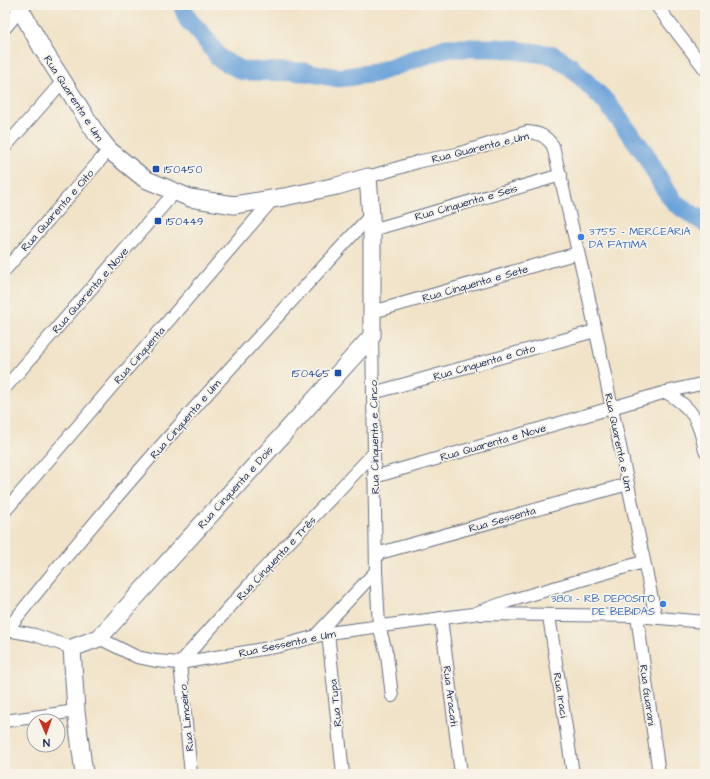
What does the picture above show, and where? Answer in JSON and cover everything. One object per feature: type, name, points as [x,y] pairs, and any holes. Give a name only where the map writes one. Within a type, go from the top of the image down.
[{"type":"street","points":[[656,5],[704,63]]},
{"type":"street","points":[[5,28],[19,7]]},
{"type":"street","name":"Rua Quarenta e Um","points":[[19,7],[42,48],[97,134],[109,150],[145,179],[174,193],[214,203],[234,205],[337,186],[421,161],[457,154],[527,132],[538,133],[547,137],[553,146],[578,253],[656,618]]},
{"type":"street","points":[[5,148],[63,81]]},
{"type":"street","name":"Rua Quarenta e Oito","points":[[5,270],[109,150]]},
{"type":"street","name":"Rua Cinquenta e Seis","points":[[371,222],[560,175]]},
{"type":"street","name":"Rua Cinquenta e Cinco","points":[[368,177],[371,222],[373,312],[373,454],[376,572],[379,626],[387,655],[392,696]]},
{"type":"street","name":"Rua Quarenta e Nove","points":[[5,388],[174,193]]},
{"type":"street","name":"Rua Cinquenta","points":[[5,511],[273,199]]},
{"type":"street","name":"Rua Cinquenta e Um","points":[[6,631],[52,573],[210,389],[371,222]]},
{"type":"street","name":"Rua Cinquenta e Sete","points":[[373,312],[578,253]]},
{"type":"street","name":"Rua Cinquenta e Oito","points":[[373,393],[595,331]]},
{"type":"street","name":"Rua Cinquenta e Dois","points":[[99,638],[372,336]]},
{"type":"street","name":"Rua Quarenta e Nove","points":[[374,477],[666,392],[705,383]]},
{"type":"street","points":[[666,392],[690,410],[700,426],[705,451]]},
{"type":"street","name":"Rua Cinquenta e Três","points":[[180,663],[258,575],[373,454]]},
{"type":"street","name":"Rua Sessenta","points":[[376,554],[628,484]]},
{"type":"street","name":"Rua Sessenta e Um","points":[[99,638],[137,658],[180,663],[280,646],[322,634],[473,614],[509,601],[644,562]]},
{"type":"street","points":[[322,634],[376,572]]},
{"type":"street","points":[[473,614],[638,616],[705,622]]},
{"type":"street","name":"Rua Iraci","points":[[548,616],[573,774]]},
{"type":"street","name":"Rua Guarani","points":[[638,616],[659,774]]},
{"type":"street","name":"Rua Aracati","points":[[441,618],[461,774]]},
{"type":"street","points":[[6,631],[35,635],[72,648],[99,638]]},
{"type":"street","name":"Rua Tupa","points":[[322,634],[342,774]]},
{"type":"street","points":[[72,648],[76,711],[84,774]]},
{"type":"street","name":"Rua Limoeiro","points":[[180,663],[191,774]]},
{"type":"street","points":[[5,721],[76,711]]},
{"type":"waterway","points":[[182,5],[188,20],[200,32],[220,59],[243,71],[306,72],[338,78],[375,73],[446,48],[498,48],[553,55],[571,67],[606,102],[644,152],[663,186],[675,203],[705,223]]},
{"type":"place","name":"150450","points":[[156,169]]},
{"type":"place","name":"150449","points":[[158,221]]},
{"type":"place","name":"3755 - MERCEARIA DA FATIMA","points":[[581,237]]},
{"type":"place","name":"150465","points":[[338,373]]},
{"type":"place","name":"3801 - RB DEPOSITO DE BEBIDAS","points":[[663,604]]}]
